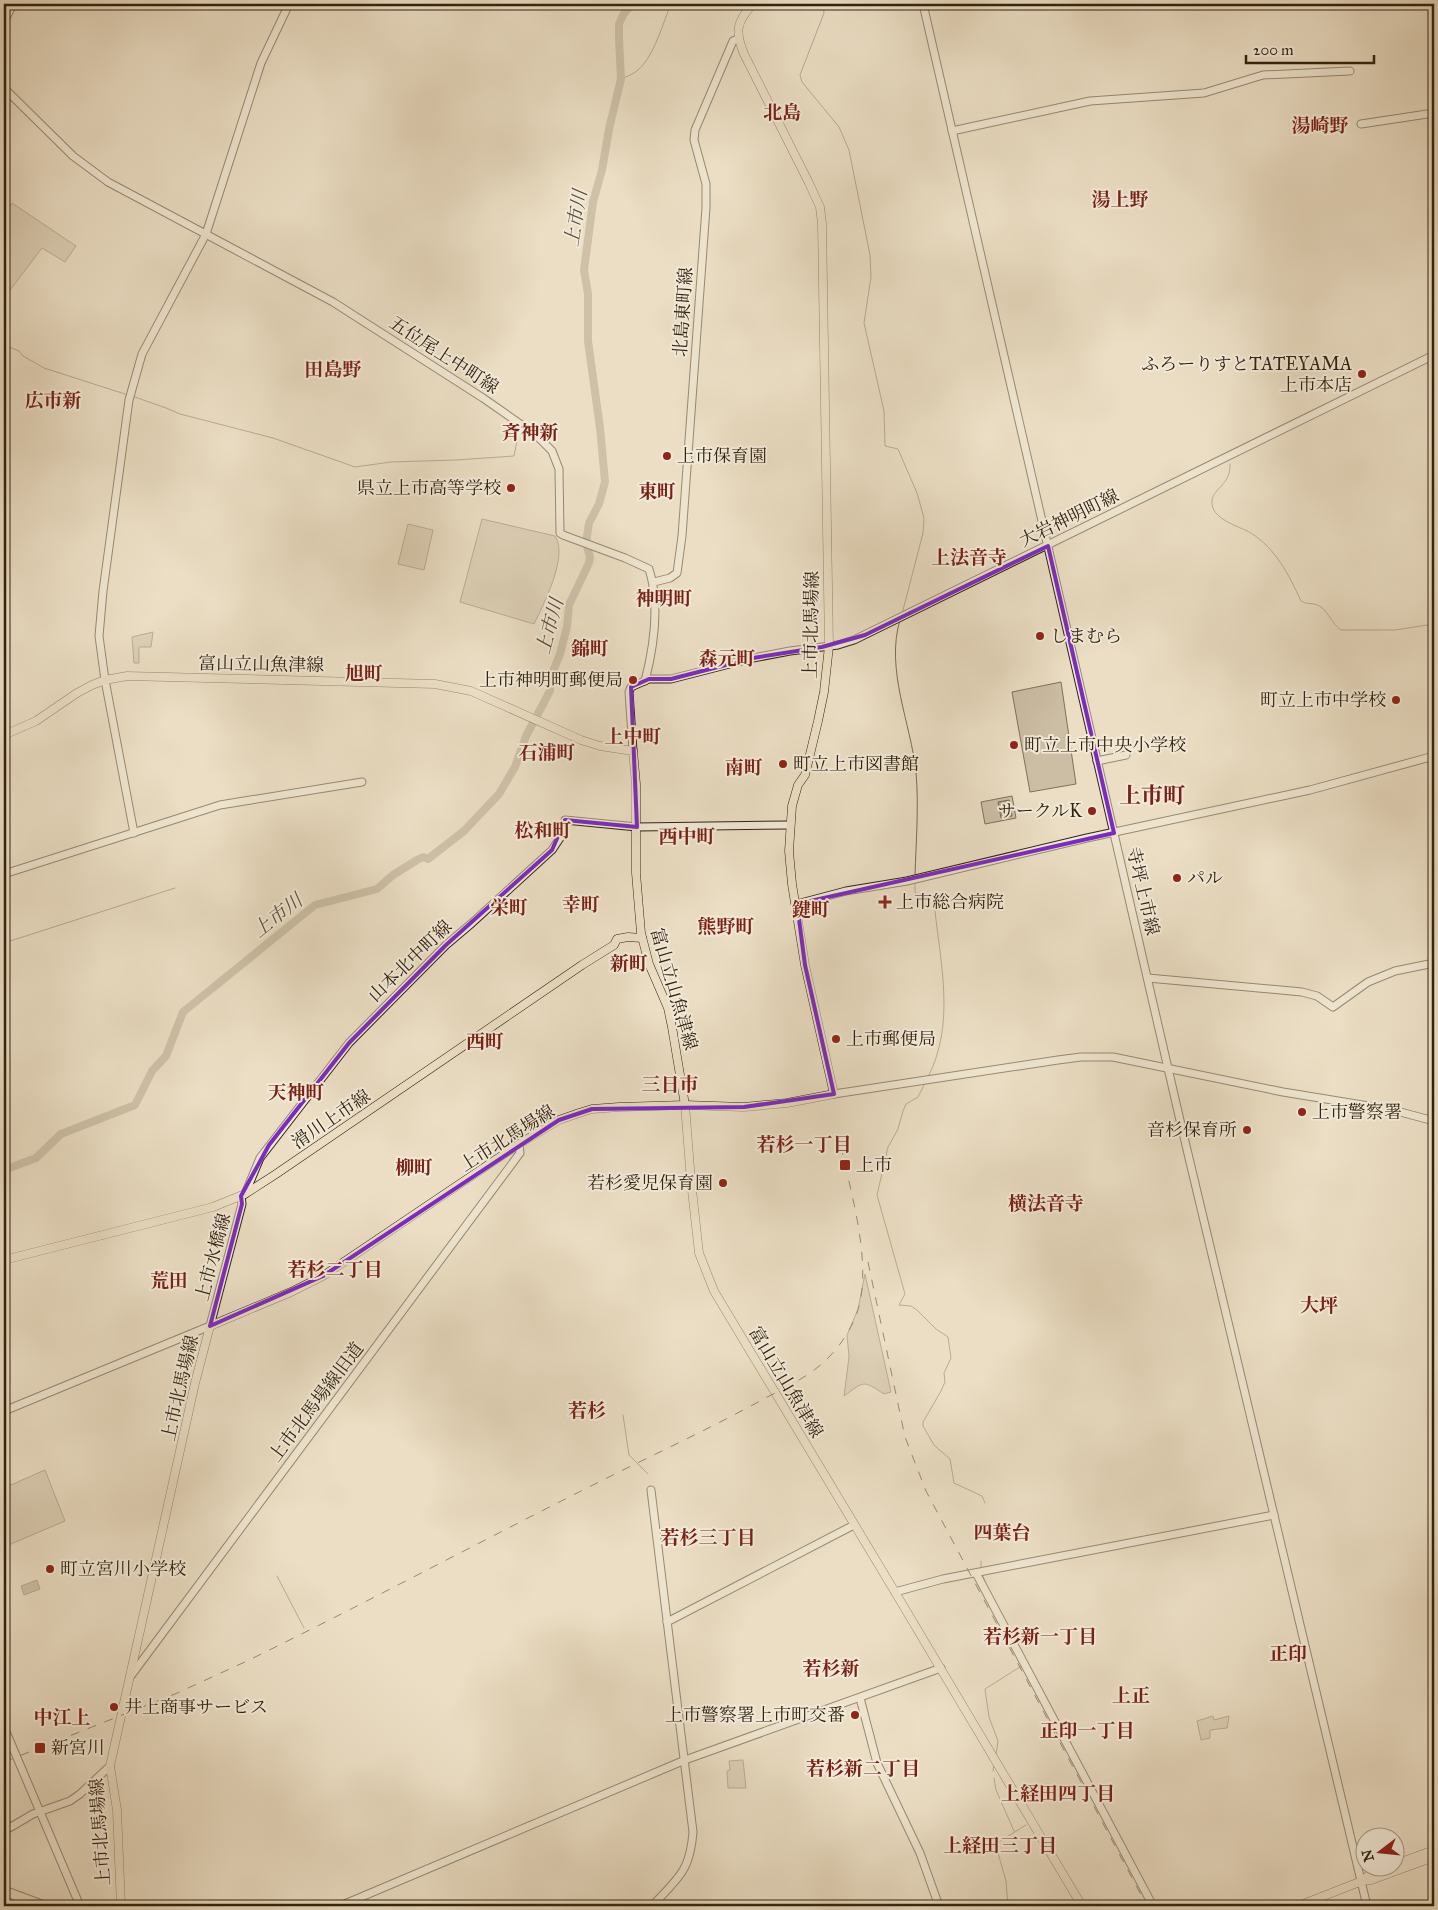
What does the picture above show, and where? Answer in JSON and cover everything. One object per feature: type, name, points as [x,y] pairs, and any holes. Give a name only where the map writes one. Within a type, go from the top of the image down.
[{"type":"highway","points":[[4,1891],[44,1906]]},
{"type":"main road","points":[[738,39],[739,26],[746,10],[753,4]]},
{"type":"main road","name":"上市北馬場線","points":[[121,1906],[118,1820],[110,1766],[193,1392],[210,1326],[324,1276],[518,1144],[558,1120],[592,1109],[685,1105],[761,1105],[787,1103],[834,1094],[805,965],[797,904],[790,870],[790,825],[794,799],[804,774],[818,722],[824,692],[829,646],[821,216],[820,207],[805,174],[738,39]]},
{"type":"main road","name":"富山立山魚津線","points":[[4,735],[36,721],[77,692],[105,680],[127,676],[418,682],[471,691],[581,740],[600,746],[633,751],[636,784],[636,873],[642,938],[650,964],[668,1008],[678,1060],[685,1105],[699,1251],[705,1272],[714,1291],[1082,1906]]},
{"type":"main road","name":"滑川上市線","points":[[4,1260],[213,1207],[243,1195],[329,1139],[588,960],[614,945],[617,939],[628,937],[642,938]]},
{"type":"main road","points":[[1406,1860],[1434,1850]]},
{"type":"main road","points":[[1298,1906],[1362,1881],[1371,1880],[1434,1858]]},
{"type":"main road","points":[[1362,1881],[1365,1878]]},
{"type":"street","points":[[4,22],[13,4]]},
{"type":"street","points":[[134,833],[105,680],[99,636],[129,400],[142,354],[206,234],[261,63],[289,4]]},
{"type":"street","points":[[923,4],[1114,833],[1310,790],[1434,756]]},
{"type":"street","name":"北島東町線","points":[[654,582],[670,578],[677,573],[682,536],[706,208],[706,184],[694,140],[695,130],[733,41],[738,39]]},
{"type":"street","points":[[952,131],[1090,101],[1204,93],[1262,75],[1350,71]]},
{"type":"street","name":"五位尾上中町線","points":[[4,88],[82,164],[108,182],[333,302],[510,416],[547,444],[556,458],[559,469],[560,530],[562,535],[625,558],[649,569],[654,582]]},
{"type":"street","points":[[1361,124],[1434,113]]},
{"type":"street","name":"大岩神明町線","points":[[645,681],[671,679],[790,650],[829,646],[854,640],[1434,355]]},
{"type":"street","points":[[633,751],[629,692],[631,687],[645,681],[654,630],[654,582]]},
{"type":"street","points":[[1097,761],[1126,755]]},
{"type":"street","points":[[4,874],[222,805],[362,782]]},
{"type":"street","name":"山本北中町線","points":[[243,1195],[260,1158],[349,1044],[446,945],[552,850],[560,838],[565,820],[637,827]]},
{"type":"street","points":[[637,827],[790,825]]},
{"type":"street","name":"寺坪上市線","points":[[797,904],[846,891],[907,881],[1114,833],[1367,1906]]},
{"type":"street","points":[[1148,978],[1302,992],[1317,996],[1333,1007],[1368,982],[1395,971],[1434,963]]},
{"type":"street","points":[[834,1094],[1081,1057],[1113,1058],[1168,1067],[1283,1092],[1393,1110],[1434,1121]]},
{"type":"street","name":"上市北馬場線旧道","points":[[130,1677],[520,1153],[518,1144]]},
{"type":"street","name":"上市水橋線","points":[[210,1326],[243,1195]]},
{"type":"street","points":[[4,1411],[210,1326]]},
{"type":"street","points":[[652,1490],[693,1832],[691,1855],[681,1875],[652,1906]]},
{"type":"street","points":[[895,1592],[924,1583],[1274,1515]]},
{"type":"street","points":[[667,1622],[854,1525]]},
{"type":"street","points":[[976,1574],[1153,1906]]},
{"type":"street","points":[[340,1906],[685,1760],[941,1668]]},
{"type":"street","points":[[860,1698],[877,1763],[920,1853],[939,1906]]},
{"type":"street","points":[[4,1726],[80,1906]]},
{"type":"street","points":[[4,1831],[39,1812],[80,1794],[110,1766]]},
{"type":"highlighted area","points":[[1048,546],[1114,833],[797,904],[805,965],[834,1094],[744,1107],[592,1109],[559,1120],[323,1276],[210,1326],[242,1204],[241,1196],[269,1145],[349,1043],[446,945],[552,850],[565,820],[637,827],[631,687],[649,679],[671,679],[753,658],[822,647],[865,635]]},
{"type":"shaded area","points":[[12,203],[76,246],[65,262],[42,248],[4,298],[4,215]]},
{"type":"shaded area","points":[[482,519],[555,536],[559,556],[557,568],[534,624],[460,602]]},
{"type":"shaded area","points":[[408,524],[433,530],[424,570],[398,564]]},
{"type":"shaded area","points":[[153,632],[151,647],[139,647],[139,663],[134,663],[132,637]]},
{"type":"shaded area","points":[[1061,682],[1076,784],[1030,792],[1012,692]]},
{"type":"shaded area","points":[[1012,796],[1016,818],[985,824],[981,802]]},
{"type":"shaded area","points":[[1009,800],[1012,816],[1001,818],[998,802]]},
{"type":"shaded area","points":[[865,1274],[891,1392],[884,1394],[864,1384],[856,1387],[844,1396],[849,1357],[847,1335],[858,1309]]},
{"type":"shaded area","points":[[45,1470],[65,1521],[4,1547],[4,1488]]},
{"type":"shaded area","points":[[37,1580],[40,1589],[24,1595],[21,1586]]},
{"type":"shaded area","points":[[1213,1716],[1214,1720],[1229,1716],[1227,1728],[1210,1730],[1210,1738],[1201,1740],[1197,1721]]},
{"type":"shaded area","points":[[743,1760],[746,1788],[728,1788],[727,1771],[730,1770],[729,1761]]},
{"type":"waterway","name":"上市川","points":[[4,1170],[36,1158],[61,1134],[135,1105],[152,1071],[166,1056],[183,1012],[315,905],[377,889],[393,875],[417,860],[423,857],[428,859],[464,831],[499,794],[515,767],[526,736],[550,691],[550,679],[560,654],[567,627],[569,605],[589,563],[590,557],[586,543],[589,523],[599,504],[605,482],[588,341],[588,294],[584,270],[593,202],[602,170],[609,129],[621,79],[619,24],[623,15],[632,4]]},
{"type":"waterway","points":[[621,79],[637,71],[649,56],[658,39],[671,4]]},
{"type":"waterway","points":[[823,4],[824,13],[800,75],[802,82],[839,127],[849,150],[870,255],[871,277],[864,323],[884,411],[885,446],[898,449],[917,493],[924,518],[923,533],[902,614]]},
{"type":"waterway","points":[[4,345],[19,351],[23,356],[44,368],[128,395]]},
{"type":"waterway","points":[[132,396],[180,414],[273,438],[355,467],[391,462],[514,456],[517,441]]},
{"type":"waterway","points":[[1230,464],[1228,477],[1213,497],[1213,507],[1216,513],[1226,521],[1251,533],[1268,547],[1281,563],[1301,601],[1321,607],[1341,630],[1395,630],[1434,624]]},
{"type":"waterway","points":[[900,620],[895,658],[900,696],[913,754],[917,785],[915,876]]},
{"type":"waterway","points":[[915,883],[917,899],[935,911],[943,974],[944,1016],[941,1037],[928,1077]]},
{"type":"waterway","points":[[4,943],[175,888]]},
{"type":"waterway","points":[[925,1083],[918,1097],[906,1104],[898,1129],[888,1147],[877,1195],[905,1294],[899,1305],[911,1306],[936,1329],[948,1337],[951,1358],[944,1373],[945,1382],[923,1422],[923,1426],[934,1445],[950,1459],[954,1483],[982,1496],[985,1503]]},
{"type":"waterway","points":[[623,1415],[629,1455],[648,1474]]},
{"type":"waterway","points":[[981,1561],[981,1570]]},
{"type":"waterway","points":[[982,1574],[986,1584]]},
{"type":"waterway","points":[[277,1576],[304,1628]]},
{"type":"waterway","points":[[996,1755],[998,1741],[989,1717],[985,1689],[1023,1665]]},
{"type":"waterway","points":[[993,1771],[994,1764]]},
{"type":"waterway","points":[[994,1778],[996,1790],[1014,1831]]},
{"type":"waterway","points":[[1008,1906],[1006,1881],[996,1846],[997,1843],[1026,1825]]},
{"type":"railway","points":[[4,1762],[175,1694],[247,1661],[727,1419],[810,1373],[840,1345],[857,1313],[862,1293],[863,1272],[858,1225],[839,1137]]},
{"type":"railway","points":[[868,1262],[905,1437],[926,1491],[1147,1906]]},
{"type":"place","name":"ふろーりすとTATEYAMA 上市本店","points":[[1362,374]]},
{"type":"place","name":"上市保育園","points":[[667,456]]},
{"type":"place","name":"県立上市高等学校","points":[[511,488]]},
{"type":"place","name":"しまむら","points":[[1040,636]]},
{"type":"place","name":"上市神明町郵便局","points":[[633,680]]},
{"type":"place","name":"町立上市中学校","points":[[1396,700]]},
{"type":"place","name":"町立上市中央小学校","points":[[1014,745]]},
{"type":"place","name":"町立上市図書館","points":[[783,764]]},
{"type":"place","name":"サークルK","points":[[1092,811]]},
{"type":"place","name":"パル","points":[[1177,878]]},
{"type":"place","name":"上市総合病院","points":[[885,902]]},
{"type":"place","name":"上市郵便局","points":[[836,1039]]},
{"type":"place","name":"上市警察署","points":[[1302,1112]]},
{"type":"place","name":"音杉保育所","points":[[1247,1130]]},
{"type":"place","name":"上市","points":[[845,1165]]},
{"type":"place","name":"若杉愛児保育園","points":[[723,1183]]},
{"type":"place","name":"町立宮川小学校","points":[[50,1569]]},
{"type":"place","name":"井上商事サービス","points":[[114,1707]]},
{"type":"place","name":"上市警察署上市町交番","points":[[855,1715]]},
{"type":"place","name":"新宮川","points":[[40,1748]]},
{"type":"district","name":"北島","points":[[782,112]]},
{"type":"district","name":"湯崎野","points":[[1320,125]]},
{"type":"district","name":"湯上野","points":[[1120,199]]},
{"type":"district","name":"田島野","points":[[333,369]]},
{"type":"district","name":"広市新","points":[[53,400]]},
{"type":"district","name":"斉神新","points":[[530,432]]},
{"type":"district","name":"東町","points":[[657,491]]},
{"type":"district","name":"上法音寺","points":[[969,557]]},
{"type":"district","name":"神明町","points":[[664,598]]},
{"type":"district","name":"錦町","points":[[590,648]]},
{"type":"district","name":"森元町","points":[[727,658]]},
{"type":"district","name":"旭町","points":[[364,673]]},
{"type":"district","name":"上中町","points":[[633,736]]},
{"type":"district","name":"石浦町","points":[[547,752]]},
{"type":"district","name":"南町","points":[[744,767]]},
{"type":"district","name":"上市町","points":[[1152,795]]},
{"type":"district","name":"松和町","points":[[543,830]]},
{"type":"district","name":"西中町","points":[[687,836]]},
{"type":"district","name":"幸町","points":[[581,904]]},
{"type":"district","name":"栄町","points":[[509,907]]},
{"type":"district","name":"鍵町","points":[[811,909]]},
{"type":"district","name":"熊野町","points":[[726,926]]},
{"type":"district","name":"新町","points":[[629,963]]},
{"type":"district","name":"西町","points":[[485,1041]]},
{"type":"district","name":"三日市","points":[[670,1084]]},
{"type":"district","name":"天神町","points":[[296,1092]]},
{"type":"district","name":"若杉一丁目","points":[[804,1144]]},
{"type":"district","name":"柳町","points":[[414,1167]]},
{"type":"district","name":"横法音寺","points":[[1046,1203]]},
{"type":"district","name":"若杉二丁目","points":[[335,1269]]},
{"type":"district","name":"荒田","points":[[169,1280]]},
{"type":"district","name":"大坪","points":[[1319,1305]]},
{"type":"district","name":"若杉","points":[[587,1410]]},
{"type":"district","name":"四葉台","points":[[1002,1532]]},
{"type":"district","name":"若杉三丁目","points":[[708,1537]]},
{"type":"district","name":"若杉新一丁目","points":[[1040,1636]]},
{"type":"district","name":"正印","points":[[1288,1653]]},
{"type":"district","name":"若杉新","points":[[831,1668]]},
{"type":"district","name":"上正","points":[[1131,1695]]},
{"type":"district","name":"中江上","points":[[62,1717]]},
{"type":"district","name":"正印一丁目","points":[[1087,1730]]},
{"type":"district","name":"若杉新二丁目","points":[[863,1768]]},
{"type":"district","name":"上経田四丁目","points":[[1058,1793]]},
{"type":"district","name":"上経田三丁目","points":[[1000,1845]]}]
